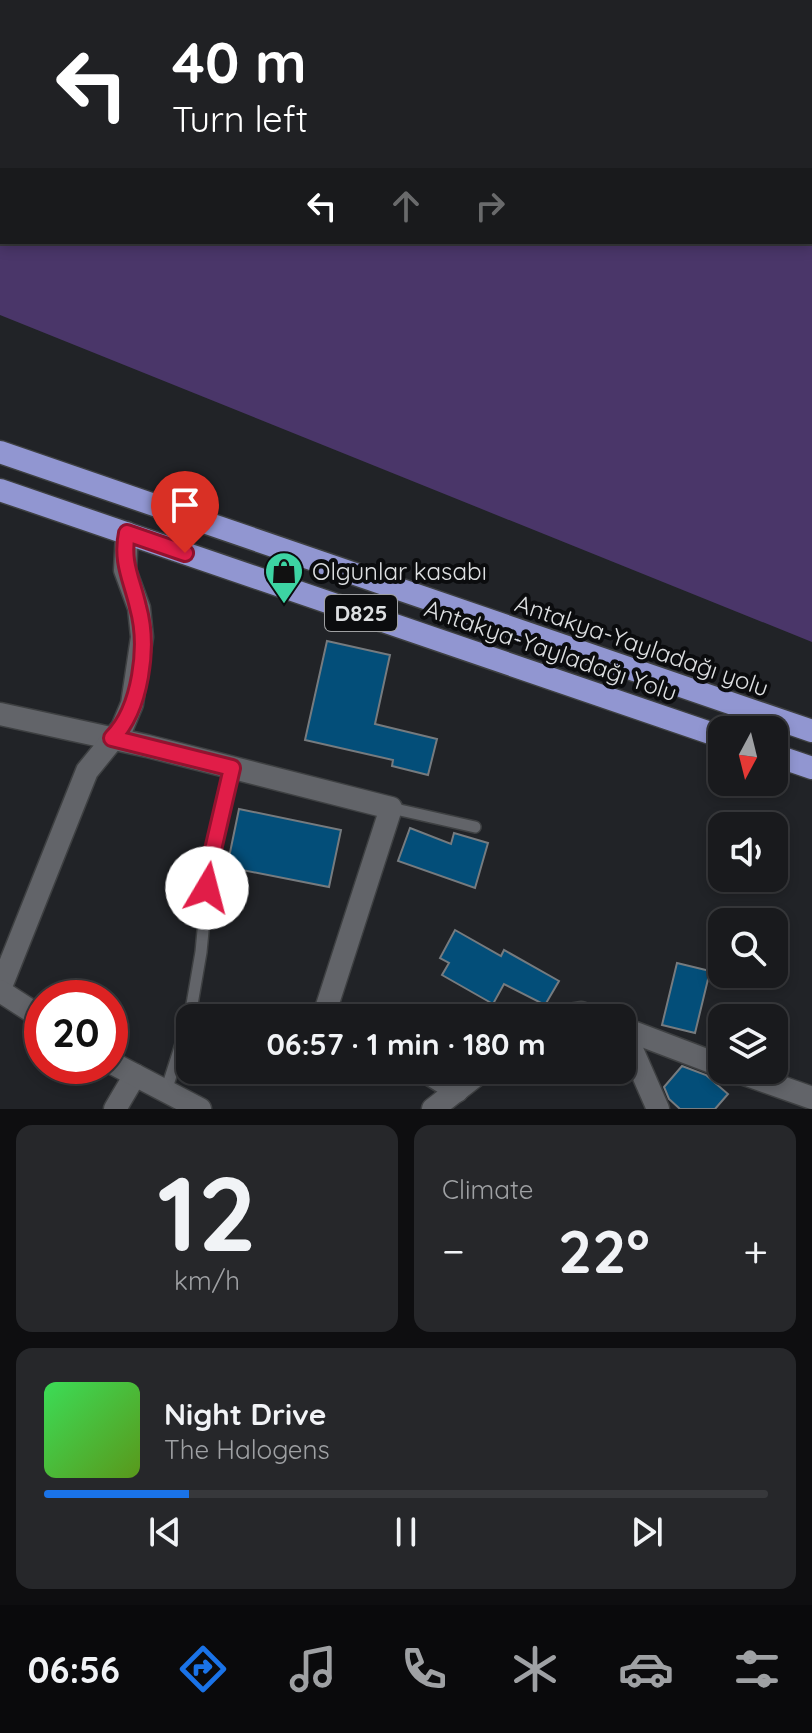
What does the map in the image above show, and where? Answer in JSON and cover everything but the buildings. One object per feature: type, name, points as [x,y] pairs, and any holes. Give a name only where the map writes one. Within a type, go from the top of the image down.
[{"type":"highway","name":"Antakya-Yayladağı yolu","points":[[0,452],[812,731]]},
{"type":"highway","name":"Antakya-Yayladağı Yolu","points":[[0,490],[708,732]]},
{"type":"highway","points":[[788,760],[812,768]]},
{"type":"street","points":[[24,1006],[0,990],[87,771],[122,728],[132,704],[141,658],[139,608],[124,560],[127,533]]},
{"type":"street","points":[[0,714],[112,738],[391,808],[328,1004]]},
{"type":"street","points":[[636,1034],[708,1061]]},
{"type":"street","points":[[636,1060],[658,1109]]},
{"type":"street","points":[[128,1071],[200,1109]]},
{"type":"street","points":[[115,1109],[135,1075]]},
{"type":"street","points":[[446,1084],[457,1091]]},
{"type":"street","points":[[433,1109],[466,1084]]},
{"type":"street","points":[[772,1084],[812,1098]]},
{"type":"lane","points":[[166,1091],[190,1016],[201,952],[209,867],[232,768]]},
{"type":"lane","points":[[391,808],[475,827]]},
{"type":"shaded area","points":[[0,244],[812,244],[812,642],[0,315]]},
{"type":"place","name":"Olgunlar kasabı","points":[[284,605]]},
{"type":"route","points":[[185,553],[127,533],[125,570],[139,608],[141,658],[132,704],[122,728],[112,738],[232,768],[207,888]]}]
